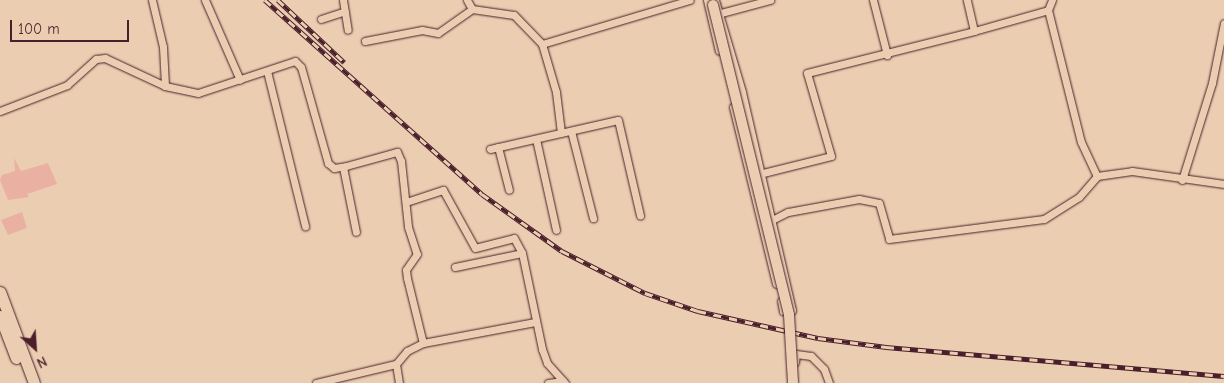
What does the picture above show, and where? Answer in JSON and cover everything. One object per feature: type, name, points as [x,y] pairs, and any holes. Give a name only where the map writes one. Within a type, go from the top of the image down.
[{"type":"main road","points":[[712,2],[788,309],[792,383]]},
{"type":"main road","points":[[0,292],[34,383]]},
{"type":"main road","points":[[0,318],[26,383]]},
{"type":"street","points":[[152,0],[163,47],[165,86]]},
{"type":"street","points":[[205,0],[240,80]]},
{"type":"street","points":[[343,0],[348,30]]},
{"type":"street","points":[[467,0],[472,9]]},
{"type":"street","points":[[542,44],[690,0]]},
{"type":"street","points":[[721,13],[770,0]]},
{"type":"street","points":[[873,0],[888,55]]},
{"type":"street","points":[[967,0],[974,31]]},
{"type":"street","points":[[1052,0],[1048,10],[1081,142],[1097,176]]},
{"type":"street","points":[[712,2],[721,13],[792,310],[783,311],[760,225],[748,177],[712,2]]},
{"type":"street","points":[[365,41],[422,30],[438,33],[472,9],[514,15],[542,44],[556,92],[561,133]]},
{"type":"street","points":[[748,177],[831,156],[807,73],[888,55],[1048,10]]},
{"type":"street","points":[[321,19],[345,11]]},
{"type":"street","points":[[1182,180],[1212,83],[1224,23]]},
{"type":"street","points":[[0,111],[67,85],[96,59],[105,58],[165,86],[198,93],[295,61],[301,67],[328,163],[334,168],[343,167],[397,152],[406,202],[408,227],[418,254],[406,270],[407,278],[423,343]]},
{"type":"street","points":[[267,71],[305,226]]},
{"type":"street","points":[[509,190],[494,148],[618,120],[640,215]]},
{"type":"street","points":[[571,131],[593,218]]},
{"type":"street","points":[[536,139],[556,230]]},
{"type":"street","points":[[343,167],[356,232]]},
{"type":"street","points":[[760,225],[788,212],[860,199],[879,203],[889,239],[1044,219],[1079,196],[1097,176],[1132,172],[1224,184]]},
{"type":"street","points":[[406,202],[443,190],[475,248],[514,238],[522,253],[536,322],[547,363],[564,382]]},
{"type":"street","points":[[455,267],[522,253]]},
{"type":"street","points":[[316,383],[396,364],[407,351],[423,343],[536,322]]},
{"type":"street","points":[[797,383],[795,357],[799,353],[811,356],[824,369],[829,383]]},
{"type":"street","points":[[396,364],[399,383]]},
{"type":"street","points":[[548,383],[564,382]]},
{"type":"building","points":[[14,158],[21,171],[48,163],[57,184],[27,194],[29,197],[8,200],[0,180],[2,175],[15,171]]},
{"type":"building","points":[[22,212],[27,228],[8,235],[1,220]]},
{"type":"railway","points":[[265,0],[482,194],[562,251],[645,293],[698,311],[818,338],[886,347],[1224,376]]},
{"type":"railway","points":[[278,0],[344,62]]}]
